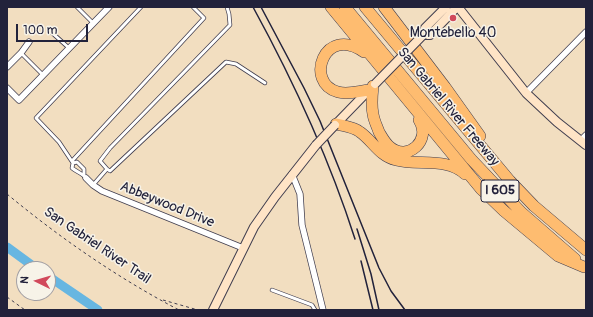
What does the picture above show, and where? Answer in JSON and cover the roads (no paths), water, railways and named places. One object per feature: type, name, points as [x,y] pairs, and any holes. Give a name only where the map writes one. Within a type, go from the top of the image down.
[{"type":"highway","points":[[331,7],[404,98],[481,189]]},
{"type":"highway","name":"San Gabriel River Freeway","points":[[345,7],[471,160],[522,213],[586,263]]},
{"type":"highway","name":"San Gabriel River Freeway","points":[[365,7],[494,163],[534,206],[586,250]]},
{"type":"highway","points":[[384,7],[454,98],[478,133],[494,163]]},
{"type":"highway","points":[[378,66],[359,48],[346,44],[338,44],[331,48],[323,58],[320,71],[326,85],[332,90],[344,93],[372,87],[372,110],[375,123],[383,139],[389,147],[396,151],[405,152],[412,150],[418,145],[422,139],[423,131],[421,123],[404,98]]},
{"type":"highway","points":[[440,98],[440,107],[487,164],[506,185],[586,263]]},
{"type":"highway","points":[[336,124],[360,132],[375,148],[393,160],[402,162],[442,164],[454,167],[463,172],[504,212],[558,256],[586,263]]},
{"type":"main road","points":[[429,24],[432,16],[439,7]]},
{"type":"main road","points":[[213,310],[254,227],[292,174],[316,145],[423,35],[424,28],[446,7]]},
{"type":"main road","points":[[423,35],[430,35],[458,7],[526,93],[557,122],[584,141]]},
{"type":"street","points":[[7,88],[19,100],[109,7]]},
{"type":"street","points":[[526,93],[586,32]]},
{"type":"street","points":[[7,67],[21,53],[29,42]]},
{"type":"street","points":[[292,174],[300,194],[302,226],[323,310]]},
{"type":"street","name":"Abbeywood Drive","points":[[85,176],[93,185],[102,191],[243,248]]},
{"type":"lane","points":[[77,7],[93,23]]},
{"type":"lane","points":[[72,162],[77,162],[84,169],[85,176],[79,174],[72,168],[72,162],[59,142],[36,118],[141,7]]},
{"type":"lane","points":[[72,162],[204,18],[193,7]]},
{"type":"lane","points":[[227,7],[230,26],[110,148],[100,161],[110,171],[226,62],[236,64],[265,83]]},
{"type":"lane","points":[[50,31],[69,48]]},
{"type":"lane","points":[[21,53],[43,75]]},
{"type":"lane","points":[[93,185],[107,169]]},
{"type":"lane","points":[[272,290],[312,305],[315,310]]},
{"type":"waterway","points":[[7,247],[26,261]]},
{"type":"waterway","points":[[56,281],[98,310]]},
{"type":"railway","points":[[253,7],[283,64],[310,121],[334,179],[355,239]]},
{"type":"railway","points":[[261,7],[320,121],[379,268],[391,291],[405,310]]},
{"type":"railway","points":[[357,229],[371,274],[379,310]]},
{"type":"railway","points":[[361,261],[373,310]]},
{"type":"place","name":"Montebello 40","points":[[453,18]]}]
